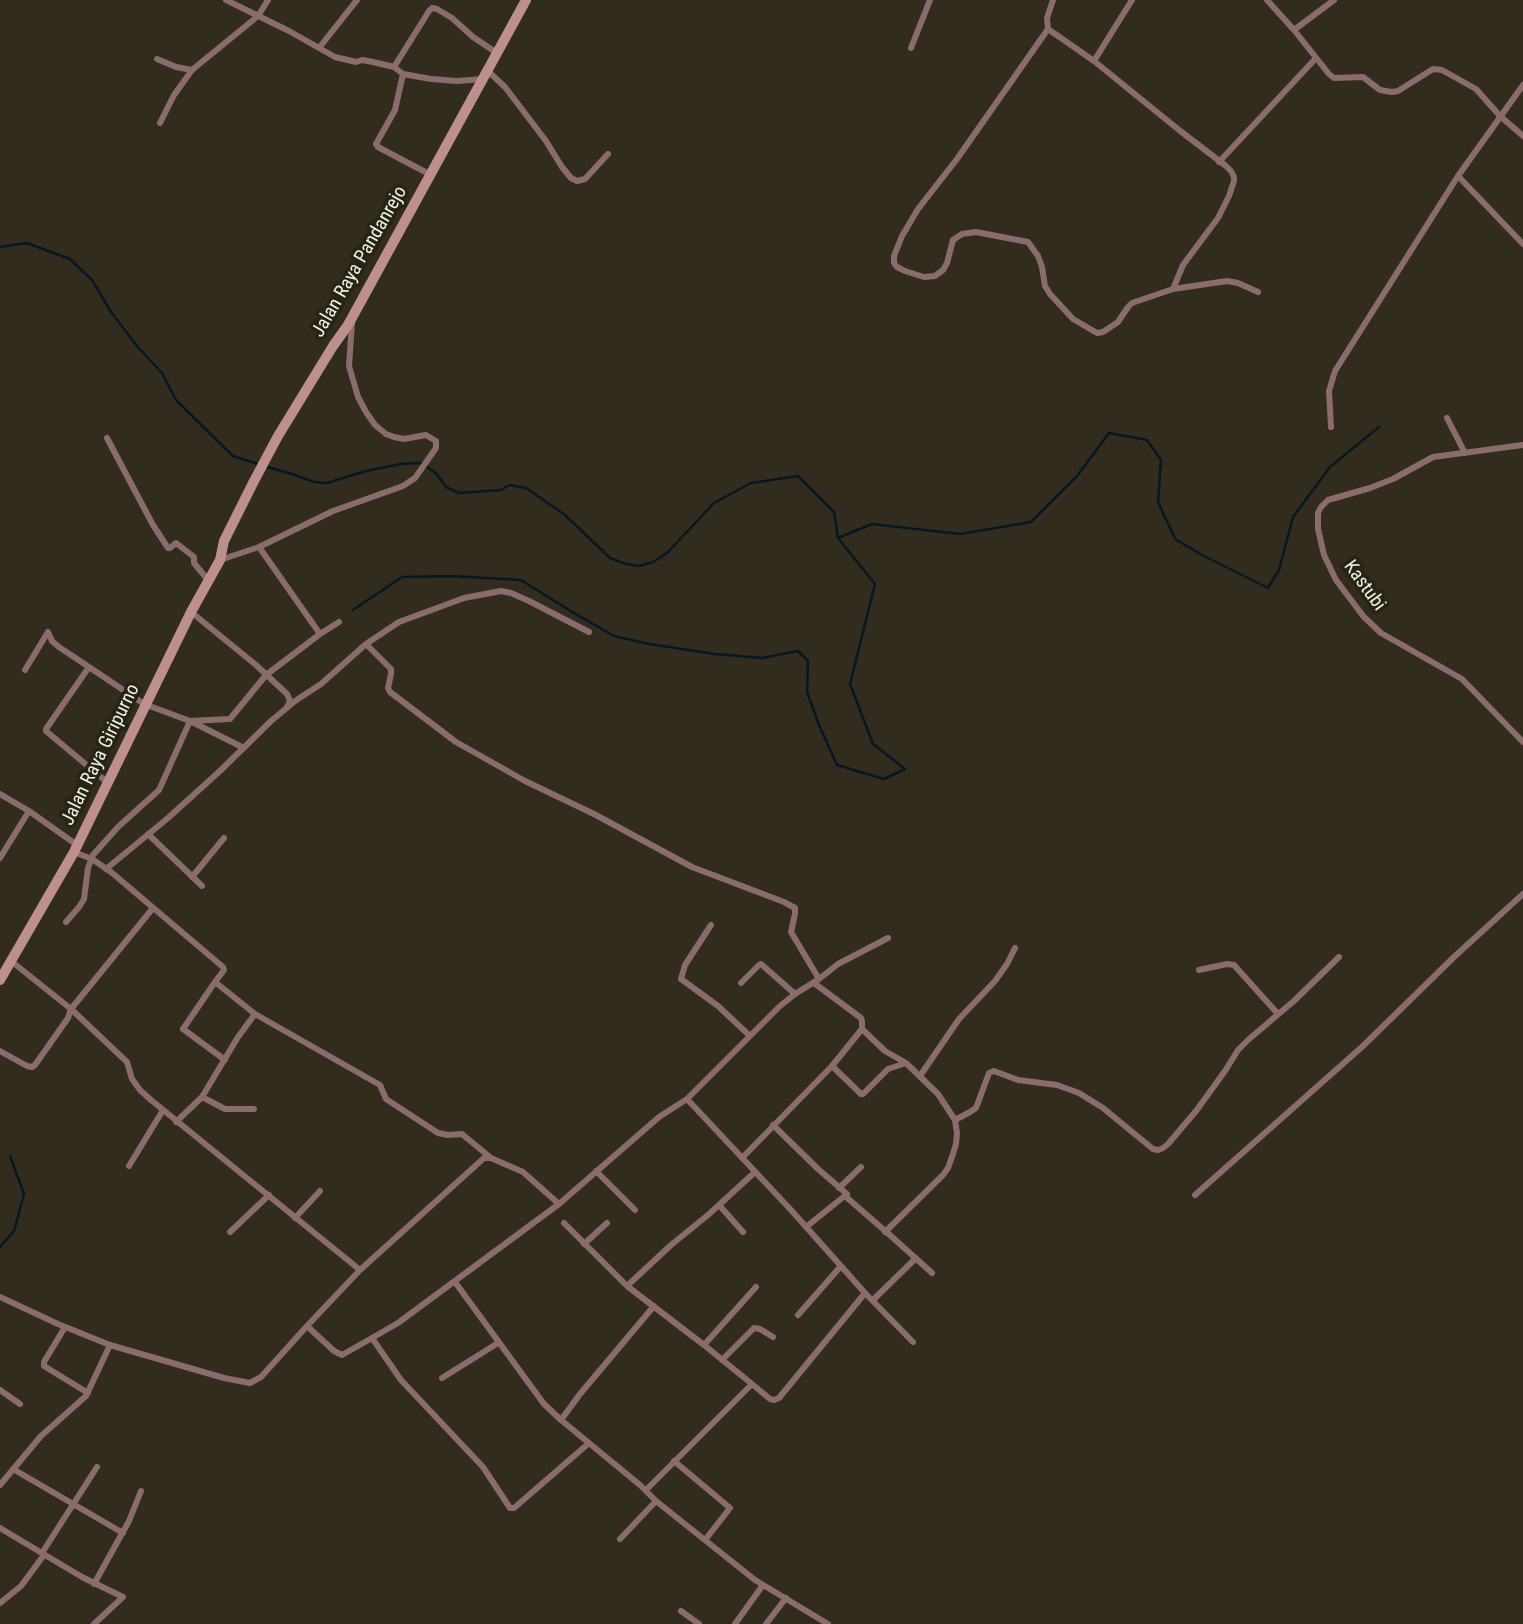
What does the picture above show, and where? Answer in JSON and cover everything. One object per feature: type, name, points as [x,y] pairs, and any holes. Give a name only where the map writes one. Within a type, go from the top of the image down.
[{"type":"main road","name":"Jalan Raya Pandanrejo","points":[[224,541],[278,436],[352,318],[526,0]]},
{"type":"main road","name":"Jalan Raya Giripurno","points":[[0,980],[75,849],[144,704],[220,560],[224,541]]},
{"type":"street","points":[[226,0],[335,57],[394,67],[403,74],[457,81],[486,75],[505,88],[546,141],[570,178],[577,181],[585,179],[608,154]]},
{"type":"street","points":[[160,123],[174,95],[192,70],[258,16],[268,0]]},
{"type":"street","points":[[318,48],[357,0]]},
{"type":"street","points":[[911,48],[930,0]]},
{"type":"street","points":[[1053,0],[1047,18],[1048,29],[957,159],[918,209],[902,236],[894,256],[897,267],[925,276],[935,276],[947,263],[953,240],[962,234],[976,232],[1028,242],[1038,256],[1045,286],[1050,294],[1073,319],[1097,333],[1118,322],[1132,303],[1173,289],[1227,281],[1258,292]]},
{"type":"street","points":[[1094,61],[1132,0]]},
{"type":"street","points":[[1266,0],[1334,78],[1363,77],[1385,92],[1398,91],[1437,68],[1476,89],[1500,116],[1523,136]]},
{"type":"street","points":[[1294,30],[1334,0]]},
{"type":"street","points":[[394,67],[432,8],[452,18],[473,37],[497,52]]},
{"type":"street","points":[[1048,29],[1094,61],[1231,171],[1234,181],[1232,189],[1217,218],[1183,265],[1173,289]]},
{"type":"street","points":[[1219,162],[1316,58]]},
{"type":"street","points":[[157,59],[192,70]]},
{"type":"street","points":[[403,74],[395,110],[376,145],[431,174]]},
{"type":"street","points":[[1331,427],[1329,391],[1335,371],[1458,176],[1523,85]]},
{"type":"street","points":[[1458,176],[1523,244]]},
{"type":"street","points":[[220,560],[259,547],[333,511],[403,486],[415,478],[433,454],[436,441],[426,435],[394,438],[375,425],[366,412],[358,397],[349,366],[352,318]]},
{"type":"street","points":[[1447,418],[1465,453]]},
{"type":"street","points":[[107,438],[168,548],[176,543],[194,557],[194,563],[208,580]]},
{"type":"street","name":"Kastubi","points":[[1523,445],[1433,457],[1393,479],[1328,500],[1318,513],[1318,529],[1324,555],[1336,580],[1364,617],[1381,633],[1465,682],[1523,742]]},
{"type":"street","points":[[259,547],[320,634]]},
{"type":"street","points":[[106,869],[212,778],[295,701],[321,684],[366,644],[399,622],[464,598],[501,592],[511,593],[529,601],[589,632]]},
{"type":"street","points":[[191,612],[288,694],[290,701],[281,713]]},
{"type":"street","points":[[192,722],[230,719],[269,677],[320,634],[339,622]]},
{"type":"street","points":[[25,670],[48,632],[59,647],[144,704],[192,722],[244,748]]},
{"type":"street","points":[[366,644],[391,668],[388,688],[390,692],[456,742],[525,781],[594,814],[692,867],[793,906],[796,912],[791,932],[816,981],[861,1018],[862,1029],[832,1066],[742,1158]]},
{"type":"street","points":[[89,667],[46,730],[108,783]]},
{"type":"street","points":[[66,922],[84,899],[88,868],[94,861],[96,850],[159,790],[192,722]]},
{"type":"street","points":[[0,794],[29,811],[75,849],[106,869],[223,967],[224,970],[183,1029],[225,1060]]},
{"type":"street","points":[[0,858],[29,811]]},
{"type":"street","points":[[148,834],[202,886]]},
{"type":"street","points":[[192,877],[224,838]]},
{"type":"street","points":[[1195,1195],[1363,1045],[1523,894]]},
{"type":"street","points":[[0,1051],[27,1066],[33,1066],[68,1018],[71,1009],[153,908]]},
{"type":"street","points":[[711,925],[685,965],[681,979],[718,1006],[750,1036]]},
{"type":"street","points":[[307,1326],[334,1351],[344,1354],[398,1323],[559,1204],[659,1117],[687,1099],[795,994],[838,964],[888,938]]},
{"type":"street","points":[[920,1076],[959,1019],[995,981],[1015,948]]},
{"type":"street","points":[[955,1120],[976,1108],[989,1073],[993,1070],[1018,1080],[1057,1085],[1079,1093],[1126,1125],[1153,1149],[1163,1148],[1196,1111],[1238,1050],[1339,957]]},
{"type":"street","points":[[11,961],[71,1009],[127,1062],[132,1079],[140,1090],[176,1122],[360,1270]]},
{"type":"street","points":[[741,984],[761,964],[795,994]]},
{"type":"street","points":[[1199,970],[1234,965],[1278,1014]]},
{"type":"street","points":[[215,982],[255,1014],[379,1084],[386,1099],[439,1133],[462,1135],[491,1158],[523,1172],[559,1204]]},
{"type":"street","points":[[176,1122],[202,1097],[255,1014]]},
{"type":"street","points":[[862,1029],[885,1051],[906,1063],[920,1076],[938,1094],[955,1120],[956,1144],[948,1168],[885,1232]]},
{"type":"street","points":[[832,1066],[863,1094],[886,1071],[906,1063]]},
{"type":"street","points":[[202,1097],[225,1109],[254,1109]]},
{"type":"street","points":[[687,1099],[913,1342]]},
{"type":"street","points":[[129,1166],[163,1110]]},
{"type":"street","points":[[773,1125],[932,1273]]},
{"type":"street","points":[[0,1297],[110,1345],[250,1383],[261,1377],[360,1270],[484,1158],[491,1158]]},
{"type":"street","points":[[839,1188],[861,1167]]},
{"type":"street","points":[[596,1171],[635,1210]]},
{"type":"street","points":[[627,1286],[755,1172]]},
{"type":"street","points":[[806,1227],[855,1188]]},
{"type":"street","points":[[295,1218],[320,1191]]},
{"type":"street","points":[[230,1232],[269,1195]]},
{"type":"street","points":[[719,1205],[743,1232]]},
{"type":"street","points":[[564,1223],[627,1286],[774,1400],[779,1398],[865,1293]]},
{"type":"street","points":[[584,1244],[607,1223]]},
{"type":"street","points":[[873,1300],[916,1258]]},
{"type":"street","points":[[798,1315],[841,1266]]},
{"type":"street","points":[[454,1282],[544,1404],[561,1420],[656,1501],[763,1585],[828,1624]]},
{"type":"street","points":[[704,1345],[756,1287]]},
{"type":"street","points":[[561,1420],[654,1306]]},
{"type":"street","points":[[65,1327],[44,1366],[88,1393]]},
{"type":"street","points":[[722,1360],[754,1328],[774,1337]]},
{"type":"street","points":[[372,1338],[401,1380],[483,1467],[510,1508],[514,1508],[589,1443]]},
{"type":"street","points":[[442,1378],[498,1343]]},
{"type":"street","points":[[0,1485],[41,1436],[88,1393],[110,1345]]},
{"type":"street","points":[[646,1490],[752,1384]]},
{"type":"street","points":[[0,1390],[20,1404]]},
{"type":"street","points":[[674,1461],[730,1508],[705,1540]]},
{"type":"street","points":[[0,1603],[21,1586],[97,1467]]},
{"type":"street","points":[[13,1469],[124,1533]]},
{"type":"street","points":[[94,1584],[124,1533],[141,1492]]},
{"type":"street","points":[[620,1539],[656,1501]]},
{"type":"street","points":[[0,1528],[94,1584],[124,1597],[94,1624]]},
{"type":"street","points":[[735,1624],[763,1585]]},
{"type":"street","points":[[766,1624],[786,1598]]},
{"type":"street","points":[[681,1611],[689,1621],[699,1624]]},
{"type":"waterway","points":[[0,247],[27,243],[70,259],[92,280],[111,312],[162,373],[176,400],[233,456],[258,464]]},
{"type":"waterway","points":[[353,610],[402,577],[452,576],[521,580],[614,636],[715,654],[762,658],[798,651],[808,661],[807,692],[837,765],[884,779],[905,769],[873,744],[850,684],[875,584],[838,538],[872,524],[960,534],[1031,522],[1077,476],[1109,433],[1147,440],[1161,460],[1158,502],[1175,539],[1268,588],[1279,570],[1293,517],[1330,467],[1379,427]]},
{"type":"waterway","points":[[264,466],[314,482],[327,483],[366,471],[421,463],[436,473],[446,487],[459,493],[501,490],[509,485],[526,488],[565,515],[610,558],[639,566],[653,562],[667,553],[714,503],[751,483],[798,476],[834,512],[838,538]]},
{"type":"waterway","points":[[0,1247],[14,1231],[24,1194],[10,1156]]}]
